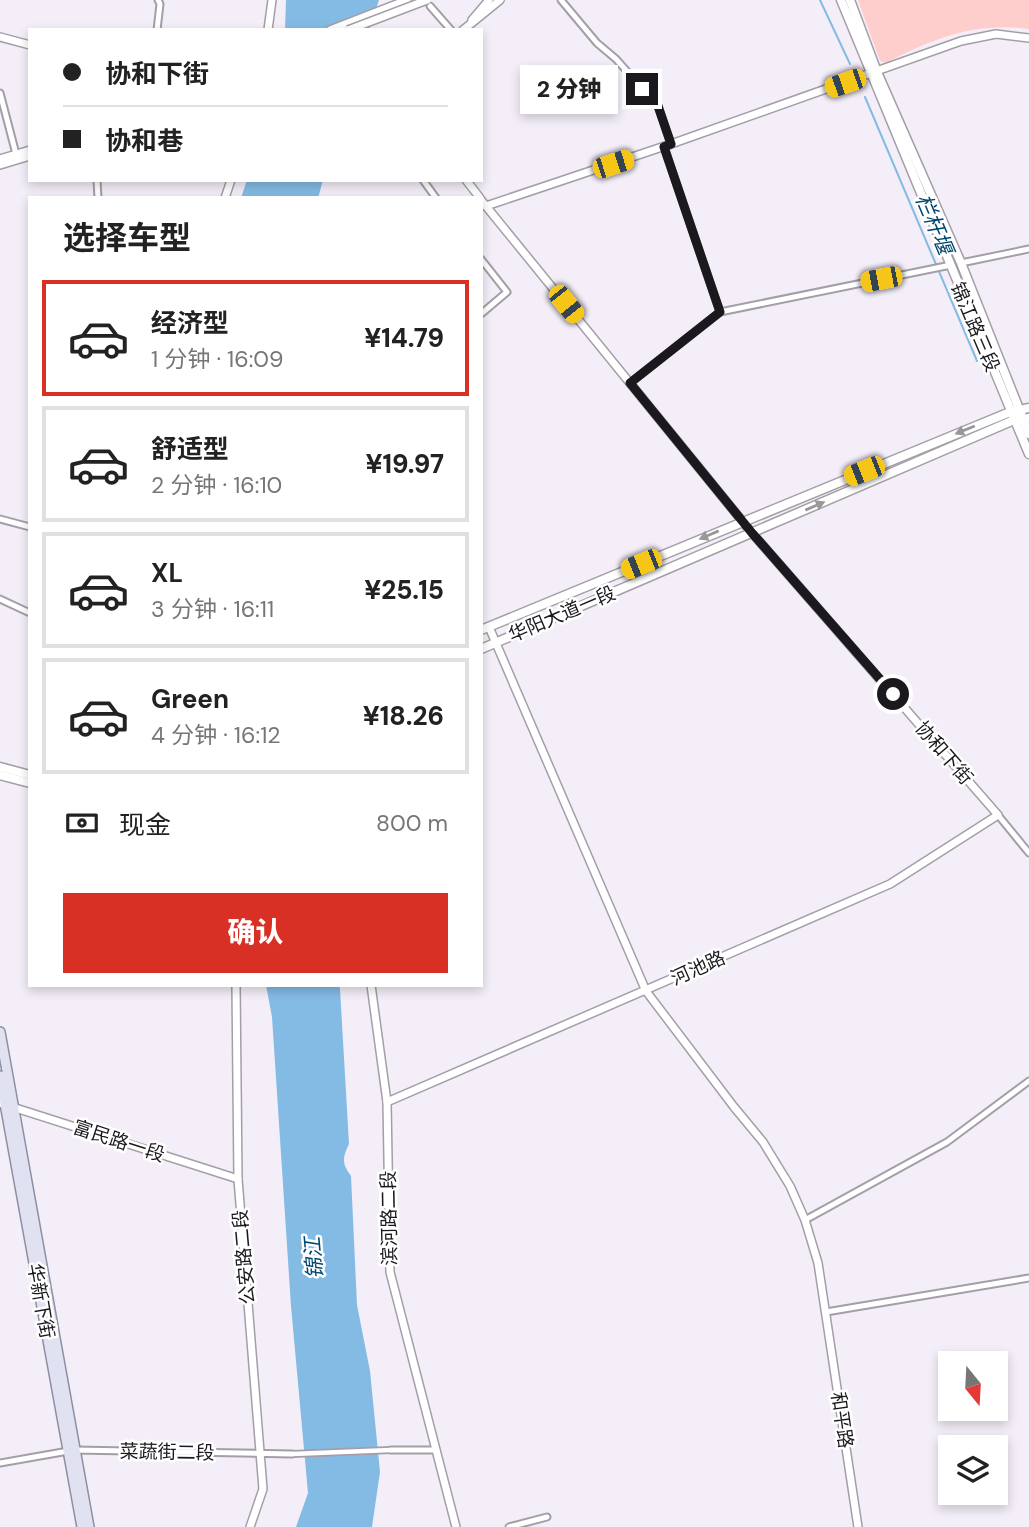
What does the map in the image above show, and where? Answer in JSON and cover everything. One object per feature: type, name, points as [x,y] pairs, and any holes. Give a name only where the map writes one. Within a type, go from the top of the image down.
[{"type":"main road","name":"锦江路三段","points":[[841,0],[961,262],[1014,411]]},
{"type":"main road","name":"锦江路三段","points":[[850,0],[941,267],[1014,411],[1022,419]]},
{"type":"main road","name":"华阳大道一段","points":[[485,629],[743,521],[1014,411],[1029,408]]},
{"type":"main road","name":"华阳大道一段","points":[[483,648],[1022,419]]},
{"type":"main road","points":[[1022,419],[1029,434]]},
{"type":"main road","points":[[1022,419],[1029,454]]},
{"type":"main road","points":[[0,767],[28,774]]},
{"type":"main road","points":[[0,775],[28,782]]},
{"type":"main road","points":[[0,1032],[6,1105]]},
{"type":"main road","points":[[0,1076],[71,1450],[89,1527]]},
{"type":"main road","points":[[71,1450],[82,1527]]},
{"type":"street","points":[[158,0],[158,28]]},
{"type":"street","points":[[268,28],[272,0]]},
{"type":"street","points":[[335,28],[407,0]]},
{"type":"street","points":[[465,28],[489,0]]},
{"type":"street","points":[[465,28],[500,0]]},
{"type":"street","points":[[561,0],[597,43],[616,59],[658,106],[667,146],[720,312]]},
{"type":"street","points":[[354,28],[428,3],[449,28]]},
{"type":"street","points":[[483,203],[667,146],[961,41],[996,34],[1029,38]]},
{"type":"street","points":[[0,37],[28,44]]},
{"type":"street","points":[[0,93],[16,154]]},
{"type":"street","points":[[0,159],[28,151]]},
{"type":"street","points":[[0,165],[28,157]]},
{"type":"street","name":"协和下街","points":[[483,204],[752,533],[998,815]]},
{"type":"street","points":[[630,383],[720,312],[1029,249]]},
{"type":"street","points":[[483,262],[507,292],[483,312]]},
{"type":"street","points":[[0,519],[28,526]]},
{"type":"street","points":[[0,599],[28,612]]},
{"type":"street","name":"和平路","points":[[485,629],[496,642],[646,991],[762,1142],[790,1186],[805,1220],[818,1263],[858,1527]]},
{"type":"street","points":[[998,815],[1029,853]]},
{"type":"street","name":"河池路","points":[[387,1102],[890,884],[998,815]]},
{"type":"street","name":"公安路二段","points":[[236,987],[238,1179],[263,1489],[250,1527]]},
{"type":"street","name":"滨河路二段","points":[[371,987],[387,1102],[390,1272],[456,1527]]},
{"type":"street","points":[[805,1220],[947,1142],[1029,1080]]},
{"type":"street","name":"富民路一段","points":[[6,1105],[238,1179]]},
{"type":"street","points":[[826,1312],[1029,1278]]},
{"type":"street","name":"菜蔬街二段","points":[[0,1463],[71,1450],[292,1454]]},
{"type":"street","points":[[292,1454],[436,1450]]},
{"type":"street","points":[[509,1527],[547,1517]]},
{"type":"shaded area","points":[[858,0],[1029,0],[1029,29],[991,28],[955,34],[921,46],[886,63],[880,61]]},
{"type":"water","points":[[286,0],[379,0],[370,28],[285,28]]},
{"type":"water","points":[[246,182],[322,182],[319,196],[242,196]]},
{"type":"water","name":"锦江","points":[[266,987],[340,987],[349,1144],[344,1161],[351,1176],[357,1305],[370,1371],[380,1472],[372,1527],[296,1527],[308,1493],[291,1306],[272,1017]]},
{"type":"waterway","name":"栏杆堰","points":[[820,0],[850,64]]},
{"type":"waterway","name":"栏杆堰","points":[[865,97],[977,361]]},
{"type":"route","points":[[642,89],[658,106],[665,125],[671,144],[664,147],[720,312],[630,383],[752,533],[893,694]]}]
